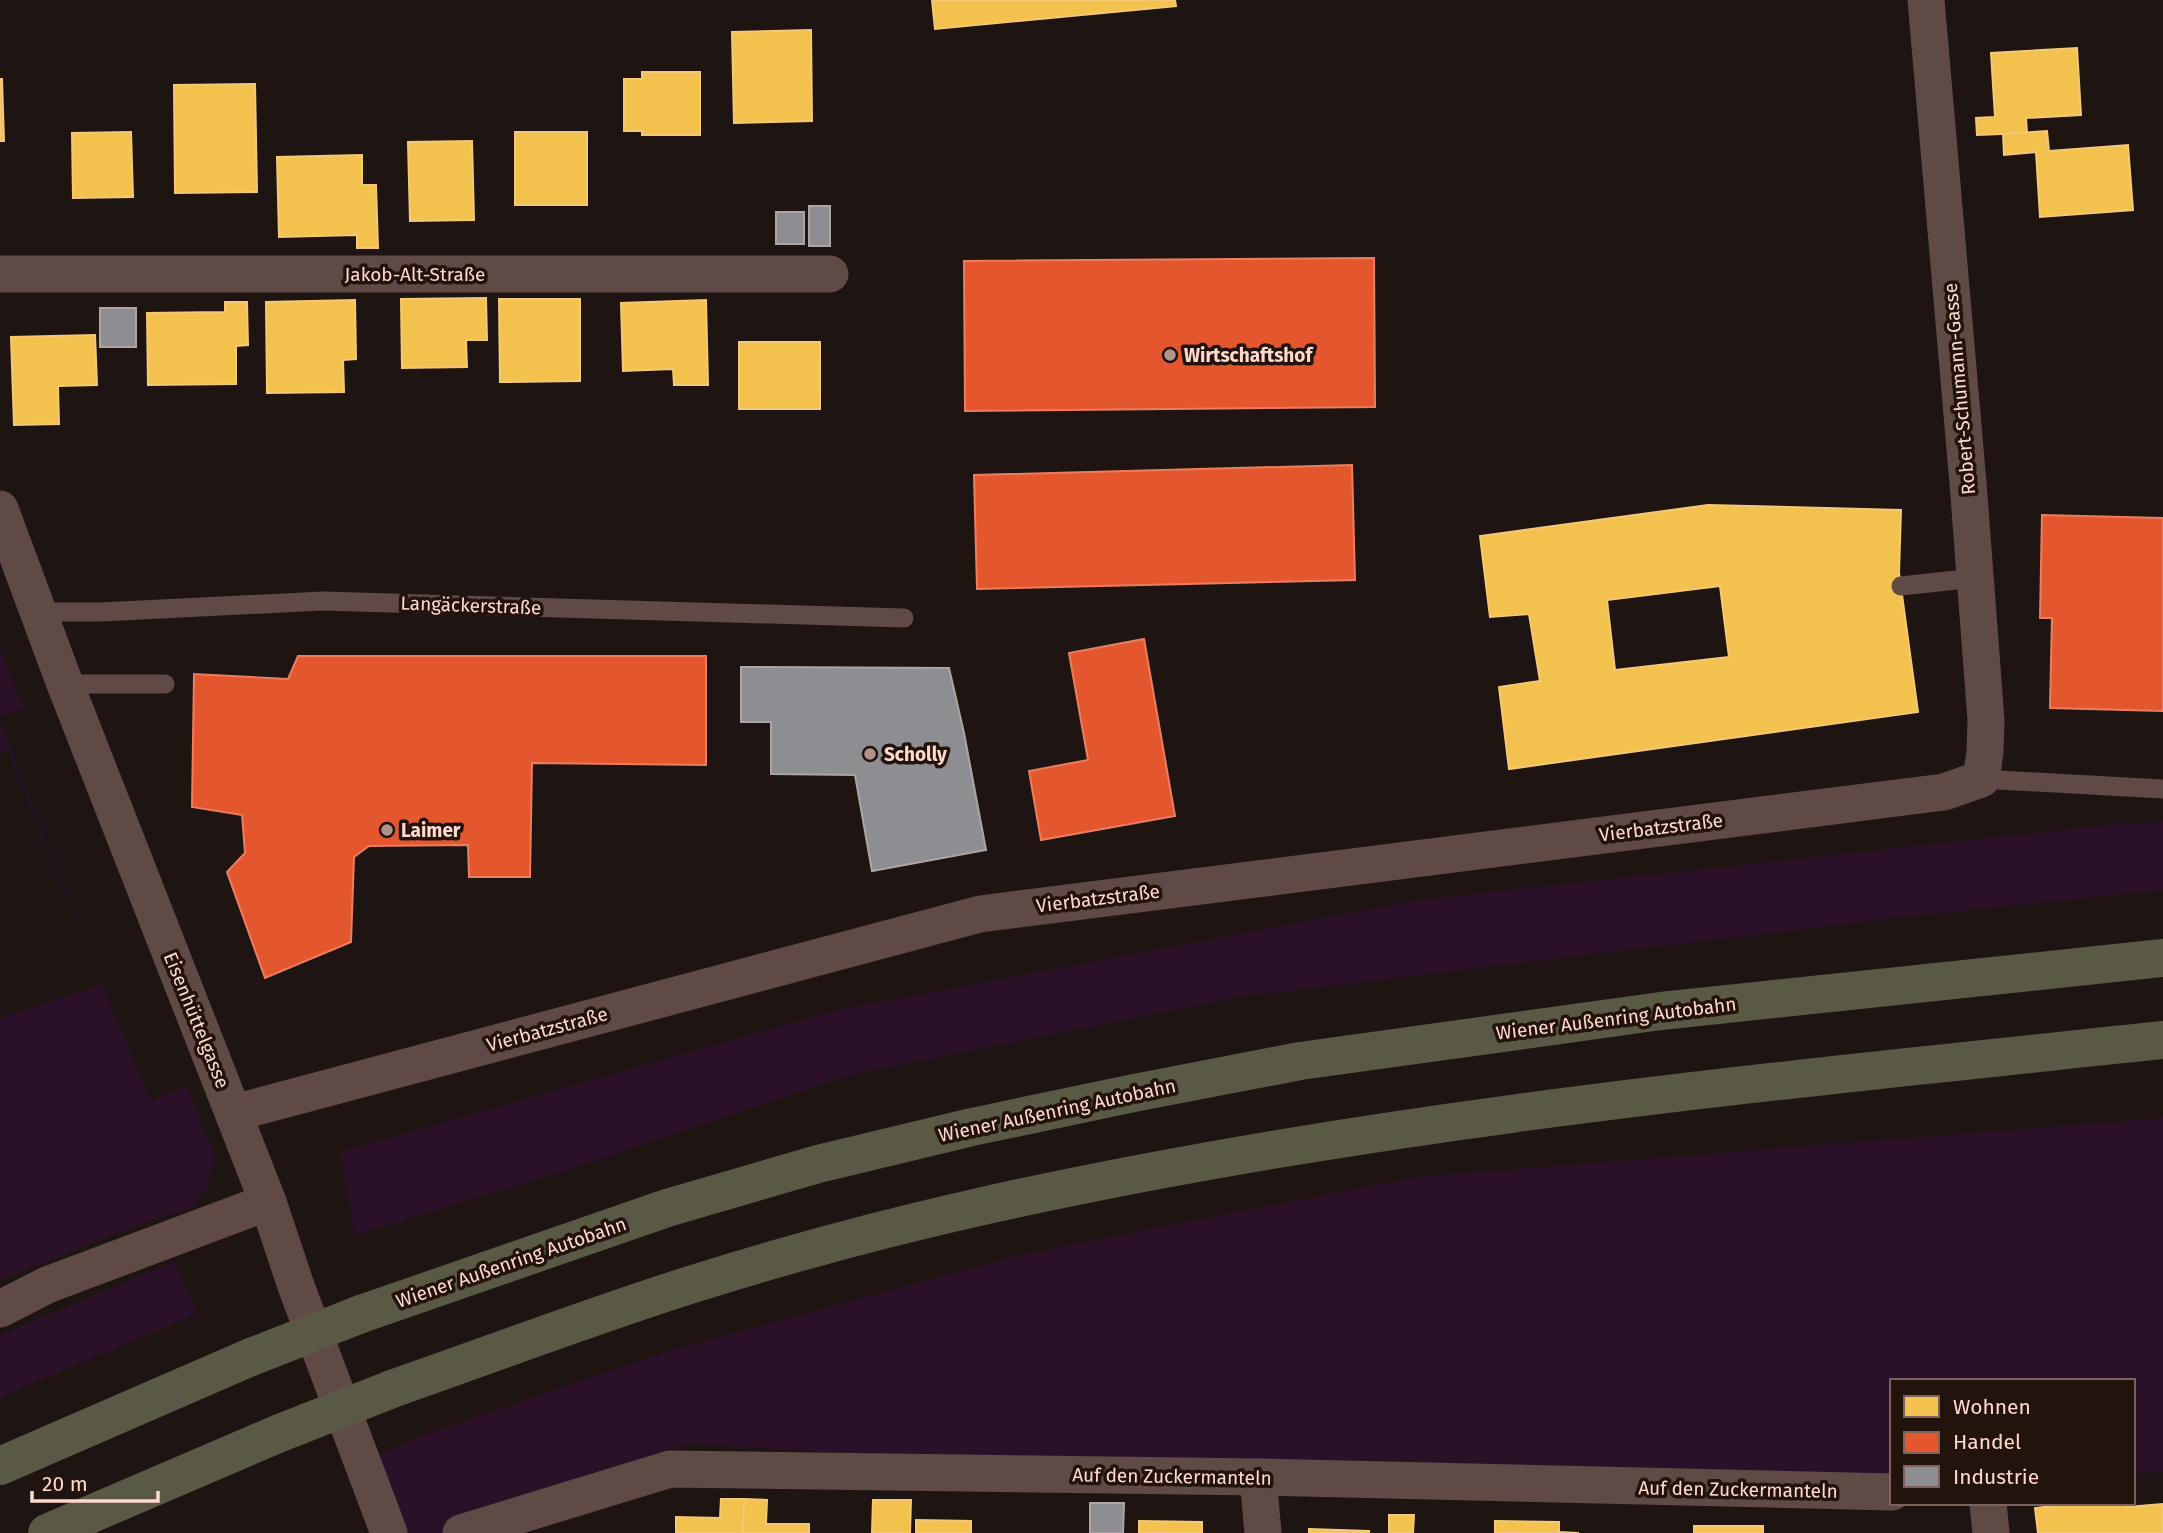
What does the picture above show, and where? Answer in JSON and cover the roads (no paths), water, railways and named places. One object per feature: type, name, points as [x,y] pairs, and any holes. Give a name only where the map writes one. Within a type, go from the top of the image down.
[{"type":"highway","name":"Wiener Außenring Autobahn","points":[[0,1466],[251,1357],[361,1314],[667,1208],[818,1164],[972,1127],[1300,1061],[1661,1010],[2163,958]]},
{"type":"highway","points":[[47,1533],[280,1433],[392,1389],[691,1285],[831,1244],[981,1206],[1315,1142],[1663,1093],[2163,1040]]},
{"type":"street","name":"Robert-Schumann-Gasse","points":[[1926,0],[1986,720],[1981,779]]},
{"type":"street","name":"Jakob-Alt-Straße","points":[[0,274],[830,274]]},
{"type":"street","name":"Eisenhüttelgasse","points":[[0,509],[37,612],[268,1202],[296,1286],[388,1533]]},
{"type":"street","name":"Vierbatzstraße","points":[[234,1113],[979,914],[1944,792],[1981,779]]},
{"type":"street","points":[[0,1309],[47,1285],[268,1202]]},
{"type":"street","name":"Auf den Zuckermanteln","points":[[461,1533],[670,1469],[1258,1477],[1890,1492]]},
{"type":"street","points":[[1258,1477],[1263,1533]]},
{"type":"street","points":[[1988,1505],[1991,1533]]},
{"type":"lane","points":[[1901,586],[1975,578]]},
{"type":"lane","name":"Langäckerstraße","points":[[37,612],[101,612],[323,601],[904,618]]},
{"type":"lane","points":[[65,684],[165,684]]},
{"type":"lane","points":[[1981,779],[2163,789]]},
{"type":"place","name":"Wirtschaftshof","points":[[1170,355]]},
{"type":"place","name":"Scholly","points":[[870,754]]},
{"type":"place","name":"Laimer","points":[[387,830]]}]
